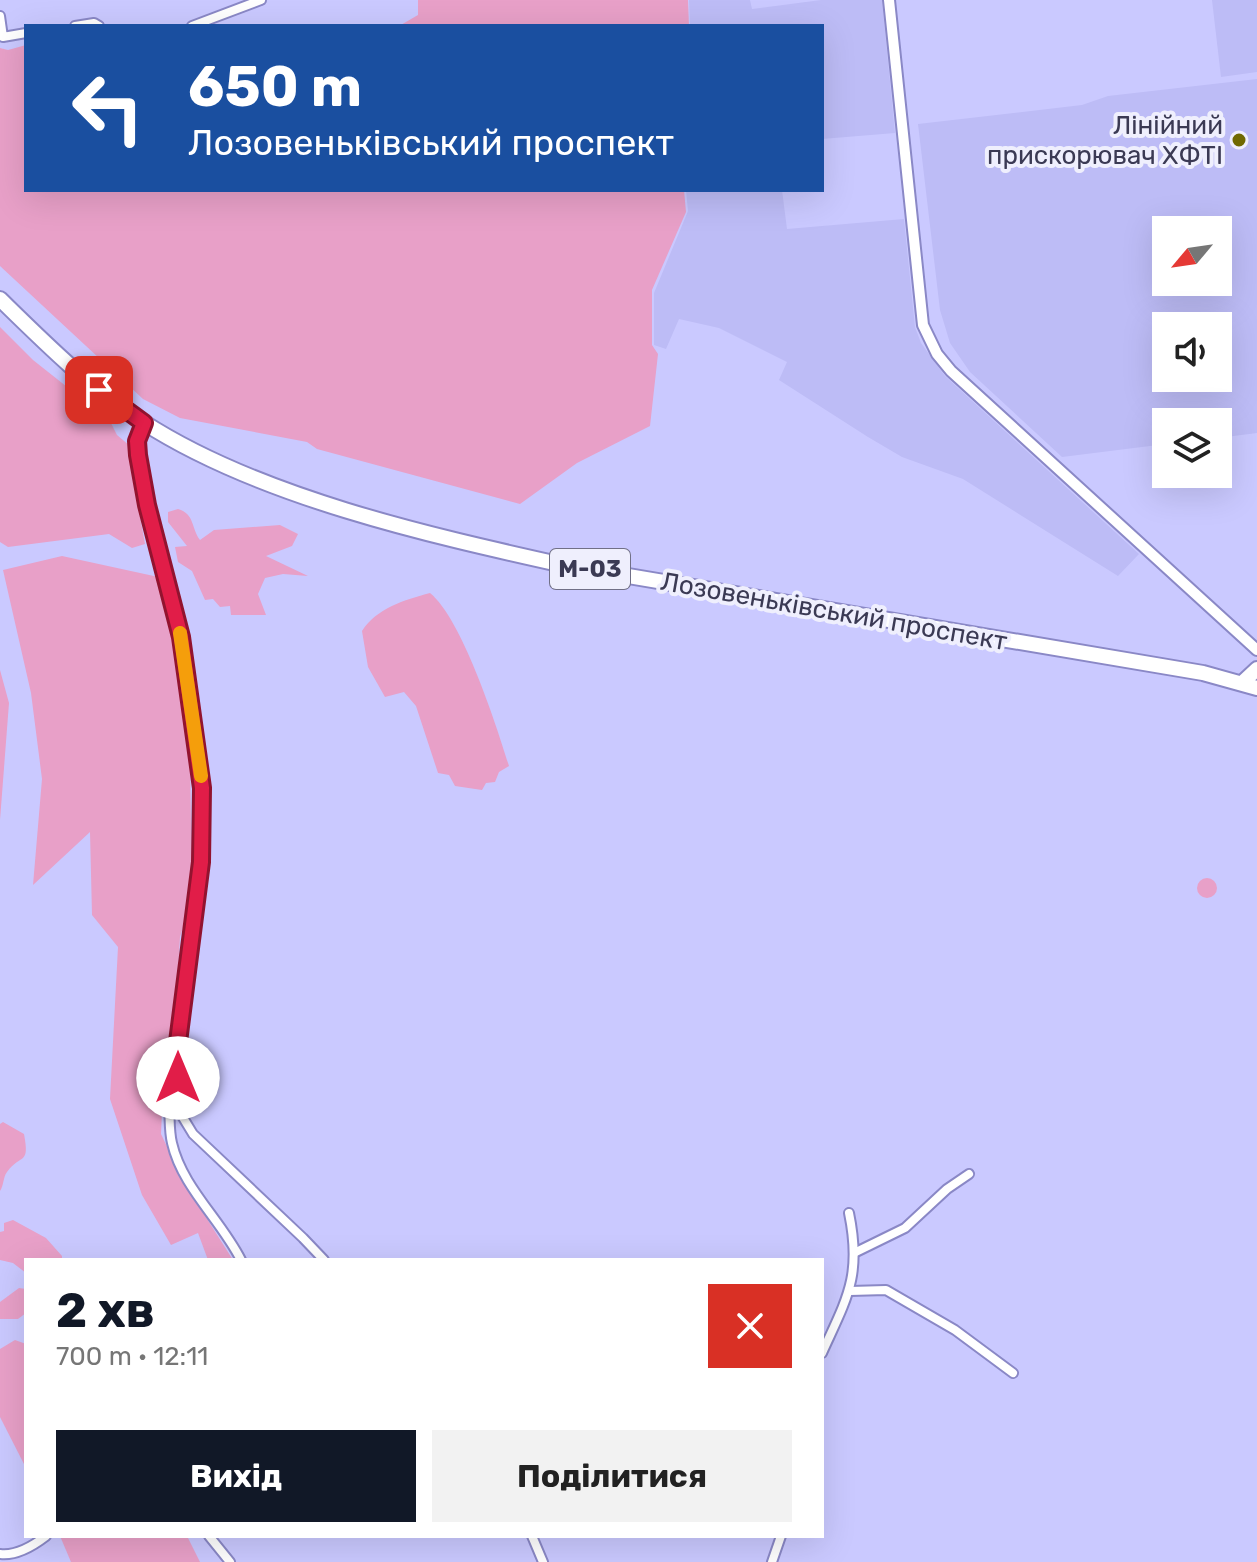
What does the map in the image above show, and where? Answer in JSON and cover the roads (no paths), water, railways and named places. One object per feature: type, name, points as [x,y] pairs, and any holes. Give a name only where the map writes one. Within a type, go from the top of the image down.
[{"type":"highway","name":"Лозовеньківський проспект","points":[[0,299],[79,374],[144,423],[185,446],[270,484],[325,502],[463,543],[563,565],[1203,673],[1257,688]]},
{"type":"highway","points":[[1242,683],[1257,669]]},
{"type":"street","points":[[197,24],[261,0]]},
{"type":"street","points":[[889,0],[923,325],[928,340],[951,371],[1257,650]]},
{"type":"street","points":[[0,16],[3,37],[24,33]]},
{"type":"street","points":[[144,423],[137,441],[138,455],[147,505],[181,637],[202,788],[201,862],[169,1106],[171,1141],[192,1185],[240,1258]]},
{"type":"street","points":[[175,1064],[179,1111],[193,1134],[322,1258]]},
{"type":"street","points":[[856,1252],[905,1228],[947,1189],[969,1174]]},
{"type":"street","points":[[824,1349],[850,1291],[856,1252],[849,1213]]},
{"type":"street","points":[[850,1291],[886,1290],[955,1330],[1013,1373]]},
{"type":"street","points":[[0,1554],[27,1549],[43,1538]]},
{"type":"street","points":[[211,1538],[230,1562]]},
{"type":"street","points":[[533,1538],[543,1562]]},
{"type":"street","points":[[772,1562],[780,1538]]},
{"type":"place","name":"Лінійний прискорювач ХФТІ","points":[[1239,140]]}]
